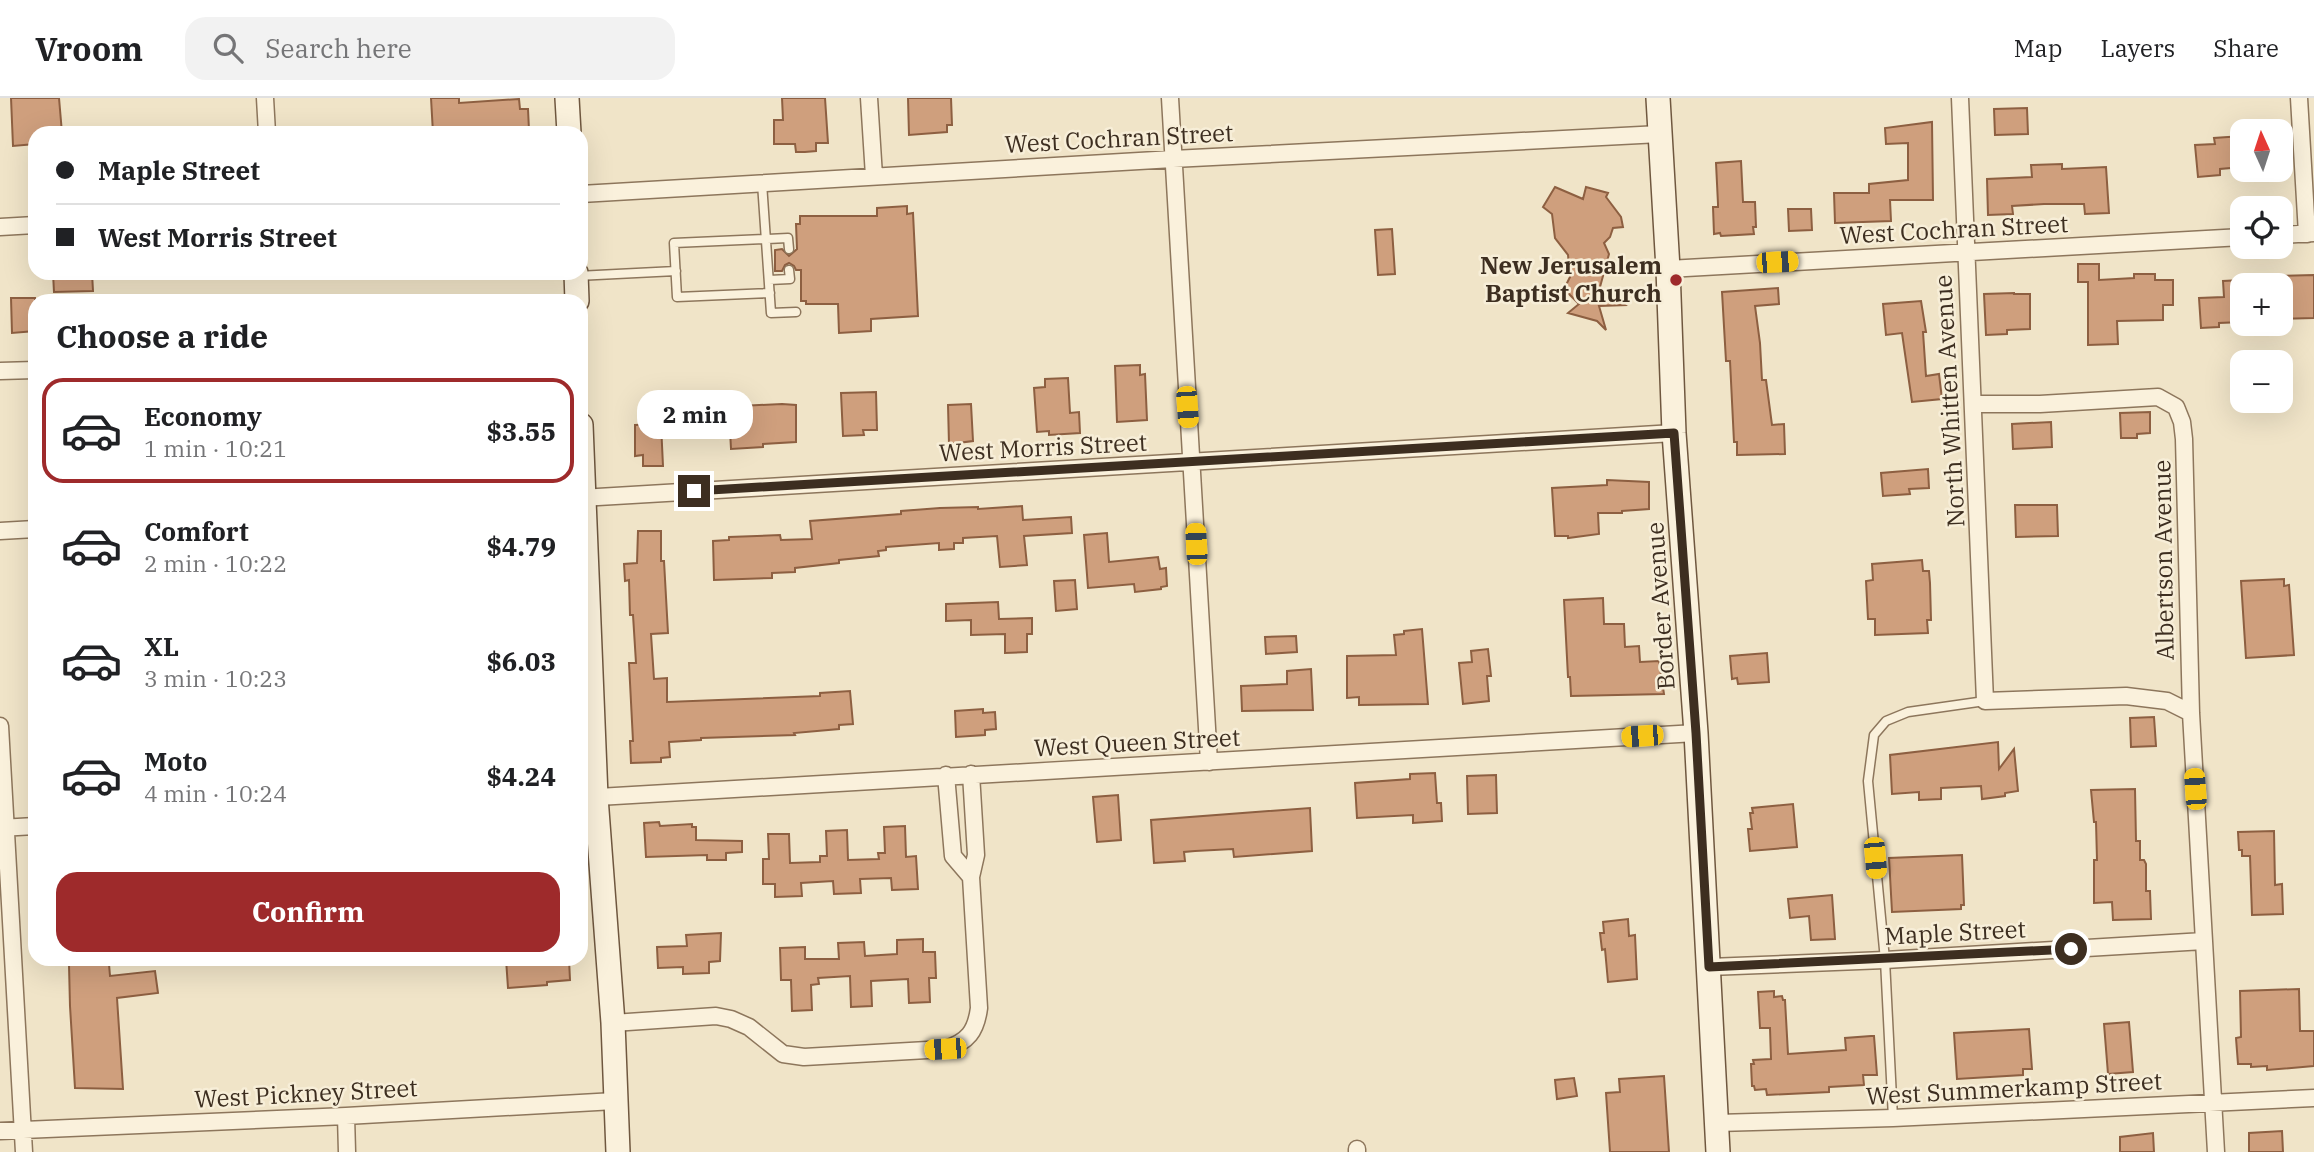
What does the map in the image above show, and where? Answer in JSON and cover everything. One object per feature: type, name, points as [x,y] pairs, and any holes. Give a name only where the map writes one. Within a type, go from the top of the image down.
[{"type":"street","points":[[265,98],[267,126]]},
{"type":"street","points":[[567,98],[569,126]]},
{"type":"street","points":[[869,98],[874,176]]},
{"type":"street","points":[[1170,98],[1209,762]]},
{"type":"street","name":"Border Avenue","points":[[1658,98],[1674,433],[1696,733],[1718,1152]]},
{"type":"street","name":"North Whitten Avenue","points":[[1960,98],[1985,701]]},
{"type":"street","points":[[2299,98],[2310,234]]},
{"type":"street","name":"West Cochran Street","points":[[588,194],[1172,159],[1660,134]]},
{"type":"street","points":[[0,227],[28,225]]},
{"type":"street","name":"West Cochran Street","points":[[1668,269],[2230,238]]},
{"type":"street","points":[[0,371],[28,370]]},
{"type":"street","name":"Albertson Avenue","points":[[1974,404],[2040,404],[2139,396],[2158,397],[2176,407],[2182,422],[2191,713],[2216,1152]]},
{"type":"street","name":"West Morris Street","points":[[588,498],[1674,433]]},
{"type":"street","points":[[0,531],[28,529]]},
{"type":"street","points":[[1985,701],[2126,696],[2167,701],[2191,713]]},
{"type":"street","points":[[0,726],[3,828],[24,1152]]},
{"type":"street","name":"West Queen Street","points":[[589,797],[1696,733]]},
{"type":"street","points":[[588,754],[589,797],[613,1023],[618,1152]]},
{"type":"street","points":[[613,1023],[716,1016],[732,1019],[749,1027],[783,1054],[804,1057],[945,1049],[960,1045],[971,1036],[979,1007],[971,877],[976,855],[971,774]]},
{"type":"street","points":[[946,775],[953,856],[971,877]]},
{"type":"street","points":[[3,828],[28,826]]},
{"type":"street","name":"Maple Street","points":[[1709,967],[1885,960],[2204,941]]},
{"type":"street","name":"West Summerkamp Street","points":[[1717,1123],[1893,1118],[2314,1098]]},
{"type":"street","name":"West Pickney Street","points":[[0,1131],[615,1101]]},
{"type":"street","points":[[346,1116],[347,1152]]},
{"type":"lane","points":[[762,183],[771,313],[796,312]]},
{"type":"lane","points":[[770,293],[677,297],[674,243],[788,238],[789,249]]},
{"type":"lane","points":[[588,274],[676,271]]},
{"type":"lane","points":[[769,280],[790,279],[789,271]]},
{"type":"lane","points":[[1893,1118],[1885,960],[1868,781],[1874,735],[1886,721],[1908,712],[1985,701]]},
{"type":"building","points":[[11,98],[59,98],[61,126],[28,126],[28,145],[13,146]]},
{"type":"building","points":[[431,98],[459,98],[459,103],[519,99],[520,109],[528,109],[529,126],[433,126]]},
{"type":"building","points":[[782,98],[825,98],[828,143],[816,143],[816,151],[805,152],[796,152],[795,144],[774,144],[774,120],[783,120]]},
{"type":"building","points":[[908,98],[951,98],[952,125],[947,125],[947,132],[909,135]]},
{"type":"building","points":[[2027,108],[2028,134],[1995,135],[1994,109]]},
{"type":"building","points":[[1932,122],[1933,200],[1890,200],[1891,221],[1835,223],[1834,193],[1869,193],[1869,184],[1908,180],[1908,143],[1886,144],[1885,128]]},
{"type":"building","points":[[2230,137],[2230,168],[2220,169],[2220,175],[2198,177],[2195,145],[2215,144],[2214,138]]},
{"type":"building","points":[[1741,161],[1743,202],[1755,202],[1754,234],[1714,234],[1713,207],[1718,207],[1716,163]]},
{"type":"building","points":[[2062,164],[2062,169],[2106,167],[2109,213],[2085,214],[2084,204],[2044,204],[2012,206],[2013,214],[1988,215],[1987,179],[2032,177],[2031,165]]},
{"type":"building","points":[[1555,187],[1583,199],[1586,187],[1608,193],[1606,197],[1621,217],[1623,227],[1613,228],[1604,243],[1609,254],[1600,287],[1625,305],[1599,306],[1606,330],[1597,321],[1568,313],[1579,304],[1564,289],[1570,277],[1568,255],[1555,238],[1552,214],[1543,207]]},
{"type":"building","points":[[907,206],[907,214],[913,213],[918,316],[871,319],[871,331],[839,333],[838,304],[806,304],[806,301],[801,301],[801,270],[796,270],[789,263],[782,271],[775,271],[775,250],[782,249],[789,256],[797,249],[796,224],[800,224],[800,216],[877,216],[877,208]]},
{"type":"building","points":[[1788,209],[1811,209],[1812,230],[1789,231]]},
{"type":"building","points":[[1392,229],[1395,274],[1378,275],[1375,230]]},
{"type":"building","points":[[2078,264],[2099,264],[2099,280],[2134,278],[2134,274],[2155,274],[2155,280],[2173,280],[2173,305],[2163,305],[2163,320],[2117,321],[2118,344],[2088,345],[2088,282],[2078,282]]},
{"type":"building","points":[[2314,275],[2314,318],[2293,319],[2293,276]]},
{"type":"building","points":[[53,280],[92,280],[93,291],[54,292]]},
{"type":"building","points":[[2223,281],[2230,281],[2230,323],[2219,323],[2219,327],[2201,328],[2199,298],[2224,297]]},
{"type":"building","points":[[1778,288],[1779,304],[1755,306],[1762,380],[1766,380],[1772,425],[1784,424],[1785,454],[1737,455],[1730,361],[1726,361],[1722,292]]},
{"type":"building","points":[[1984,294],[2030,294],[2030,329],[2007,330],[2007,334],[1986,335]]},
{"type":"building","points":[[11,298],[28,298],[28,332],[12,333]]},
{"type":"building","points":[[1921,301],[1926,332],[1923,332],[1926,376],[1939,374],[1942,399],[1912,402],[1902,333],[1886,335],[1883,304]]},
{"type":"building","points":[[1140,365],[1140,375],[1145,374],[1147,420],[1117,422],[1115,366]]},
{"type":"building","points":[[1068,378],[1070,413],[1079,412],[1080,433],[1049,435],[1049,431],[1037,432],[1034,388],[1045,387],[1045,379]]},
{"type":"building","points":[[876,392],[877,430],[863,430],[864,435],[843,436],[841,393]]},
{"type":"building","points":[[971,404],[973,441],[949,444],[948,405]]},
{"type":"building","points":[[796,405],[796,442],[731,449],[729,410],[740,409],[740,406]]},
{"type":"building","points":[[2150,412],[2150,433],[2137,434],[2137,438],[2121,438],[2120,413]]},
{"type":"building","points":[[2051,422],[2052,447],[2013,449],[2012,424]]},
{"type":"building","points":[[661,424],[663,466],[643,466],[643,455],[635,456],[635,425]]},
{"type":"building","points":[[1928,469],[1929,488],[1909,489],[1910,494],[1883,496],[1881,473]]},
{"type":"building","points":[[1607,480],[1649,482],[1649,509],[1598,513],[1599,534],[1568,538],[1555,536],[1552,488],[1607,485]]},
{"type":"building","points":[[2015,505],[2057,505],[2058,536],[2016,537]]},
{"type":"building","points":[[1022,506],[1023,520],[1071,517],[1072,533],[1024,536],[1027,565],[1000,567],[997,536],[963,538],[963,543],[954,543],[954,549],[939,550],[939,543],[886,547],[886,550],[878,551],[879,556],[795,568],[795,572],[772,573],[772,578],[714,580],[713,541],[729,540],[729,537],[780,535],[781,540],[812,539],[810,521],[940,508]]},
{"type":"building","points":[[638,531],[661,531],[668,633],[651,634],[654,679],[667,678],[667,702],[820,696],[820,693],[850,691],[853,724],[839,725],[839,729],[794,733],[795,735],[701,738],[669,742],[670,757],[661,758],[661,762],[631,763],[630,741],[633,741],[629,663],[636,663],[629,580],[625,581],[624,564],[637,563]]},
{"type":"building","points":[[1107,533],[1109,562],[1158,557],[1160,569],[1166,568],[1167,586],[1135,592],[1134,584],[1088,588],[1084,535]]},
{"type":"building","points":[[1922,560],[1923,571],[1929,571],[1930,583],[1931,620],[1927,620],[1928,633],[1875,635],[1875,619],[1868,619],[1866,581],[1873,580],[1872,564]]},
{"type":"building","points":[[2284,579],[2284,586],[2289,585],[2294,655],[2246,658],[2241,581]]},
{"type":"building","points":[[1075,580],[1077,609],[1056,611],[1054,581]]},
{"type":"building","points":[[1603,598],[1604,624],[1624,624],[1625,647],[1639,646],[1640,662],[1659,661],[1664,694],[1571,696],[1564,600]]},
{"type":"building","points":[[998,602],[999,619],[1032,618],[1032,634],[1027,634],[1027,652],[1005,653],[1005,634],[971,635],[971,620],[946,621],[946,604]]},
{"type":"building","points":[[1422,629],[1428,704],[1359,705],[1359,697],[1347,698],[1347,656],[1396,655],[1394,635]]},
{"type":"building","points":[[1296,636],[1297,652],[1266,654],[1265,637]]},
{"type":"building","points":[[1488,649],[1491,676],[1487,676],[1489,701],[1463,704],[1459,663],[1472,662],[1471,651]]},
{"type":"building","points":[[1767,653],[1769,682],[1738,684],[1737,678],[1732,679],[1730,656]]},
{"type":"building","points":[[1311,669],[1313,710],[1242,711],[1241,686],[1287,684],[1287,671]]},
{"type":"building","points":[[983,709],[983,713],[995,712],[996,729],[985,730],[985,735],[956,737],[955,711]]},
{"type":"building","points":[[2154,717],[2156,746],[2131,747],[2130,718]]},
{"type":"building","points":[[1998,742],[1999,769],[2014,749],[2018,791],[1982,799],[1981,786],[1941,788],[1941,799],[1919,800],[1919,792],[1892,794],[1890,755]]},
{"type":"building","points":[[1435,773],[1437,803],[1441,803],[1442,821],[1413,823],[1413,815],[1357,818],[1355,783],[1410,779],[1410,774]]},
{"type":"building","points":[[1496,775],[1497,813],[1468,814],[1467,776]]},
{"type":"building","points":[[2135,789],[2136,841],[2140,841],[2140,860],[2144,860],[2146,864],[2146,891],[2150,891],[2151,919],[2113,920],[2112,902],[2094,903],[2096,822],[2091,790]]},
{"type":"building","points":[[1118,795],[1121,840],[1097,842],[1093,797]]},
{"type":"building","points":[[1793,804],[1797,847],[1750,851],[1748,829],[1752,829],[1752,808]]},
{"type":"building","points":[[1310,808],[1312,851],[1234,857],[1233,849],[1195,851],[1184,852],[1185,861],[1154,863],[1151,820]]},
{"type":"building","points":[[659,822],[660,826],[692,824],[692,827],[696,827],[696,840],[742,841],[742,852],[726,853],[726,860],[707,860],[707,855],[646,857],[644,823]]},
{"type":"building","points":[[905,826],[906,857],[916,856],[918,889],[892,890],[891,878],[860,879],[861,893],[834,894],[833,881],[801,883],[802,896],[775,897],[775,884],[763,884],[763,859],[769,859],[768,834],[789,834],[790,863],[820,862],[820,856],[827,856],[826,831],[847,830],[848,860],[879,859],[878,853],[885,853],[884,827]]},
{"type":"building","points":[[2274,831],[2275,885],[2282,884],[2283,914],[2252,915],[2250,856],[2242,856],[2242,850],[2239,850],[2238,832]]},
{"type":"building","points":[[1962,855],[1964,905],[1961,905],[1961,909],[1892,912],[1889,858]]},
{"type":"building","points":[[1832,895],[1835,939],[1811,940],[1809,916],[1790,918],[1788,899]]},
{"type":"building","points":[[1628,919],[1629,936],[1635,935],[1637,979],[1608,982],[1605,949],[1602,950],[1600,933],[1604,933],[1603,922]]},
{"type":"building","points":[[721,933],[720,961],[709,962],[709,973],[683,974],[683,967],[658,968],[657,947],[687,946],[686,935]]},
{"type":"building","points":[[923,939],[923,952],[935,952],[936,978],[929,978],[930,1002],[909,1003],[908,979],[871,981],[872,1006],[851,1007],[850,976],[818,978],[819,984],[811,985],[812,1010],[792,1011],[791,980],[781,980],[780,948],[805,947],[805,959],[839,959],[838,943],[864,942],[865,956],[897,954],[897,940]]},
{"type":"building","points":[[69,966],[109,966],[110,976],[155,971],[158,993],[117,998],[123,1089],[75,1088]]},
{"type":"building","points":[[506,966],[569,966],[570,980],[508,988]]},
{"type":"building","points":[[2299,989],[2300,1031],[2314,1031],[2314,1066],[2267,1070],[2267,1066],[2238,1064],[2236,1038],[2241,1037],[2240,991]]},
{"type":"building","points":[[1774,991],[1774,997],[1782,996],[1785,1000],[1788,1054],[1846,1050],[1845,1038],[1874,1036],[1877,1075],[1863,1075],[1864,1085],[1829,1087],[1829,1092],[1767,1095],[1766,1089],[1755,1090],[1752,1086],[1753,1060],[1771,1059],[1770,1028],[1760,1028],[1758,992]]},
{"type":"building","points":[[2129,1022],[2133,1072],[2108,1074],[2104,1024]]},
{"type":"building","points":[[2029,1029],[2032,1069],[2023,1069],[2023,1075],[1957,1079],[1954,1033]]},
{"type":"building","points":[[1664,1076],[1669,1152],[1610,1152],[1606,1093],[1620,1092],[1619,1079]]},
{"type":"building","points":[[1574,1078],[1577,1096],[1557,1099],[1555,1080]]},
{"type":"building","points":[[2282,1131],[2283,1152],[2249,1152],[2249,1133]]},
{"type":"building","points":[[2153,1133],[2154,1152],[2120,1152],[2120,1137]]},
{"type":"place","name":"New Jerusalem Baptist Church","points":[[1676,280]]},
{"type":"route","points":[[694,491],[1674,433],[1696,733],[1709,967],[2071,949]]}]
